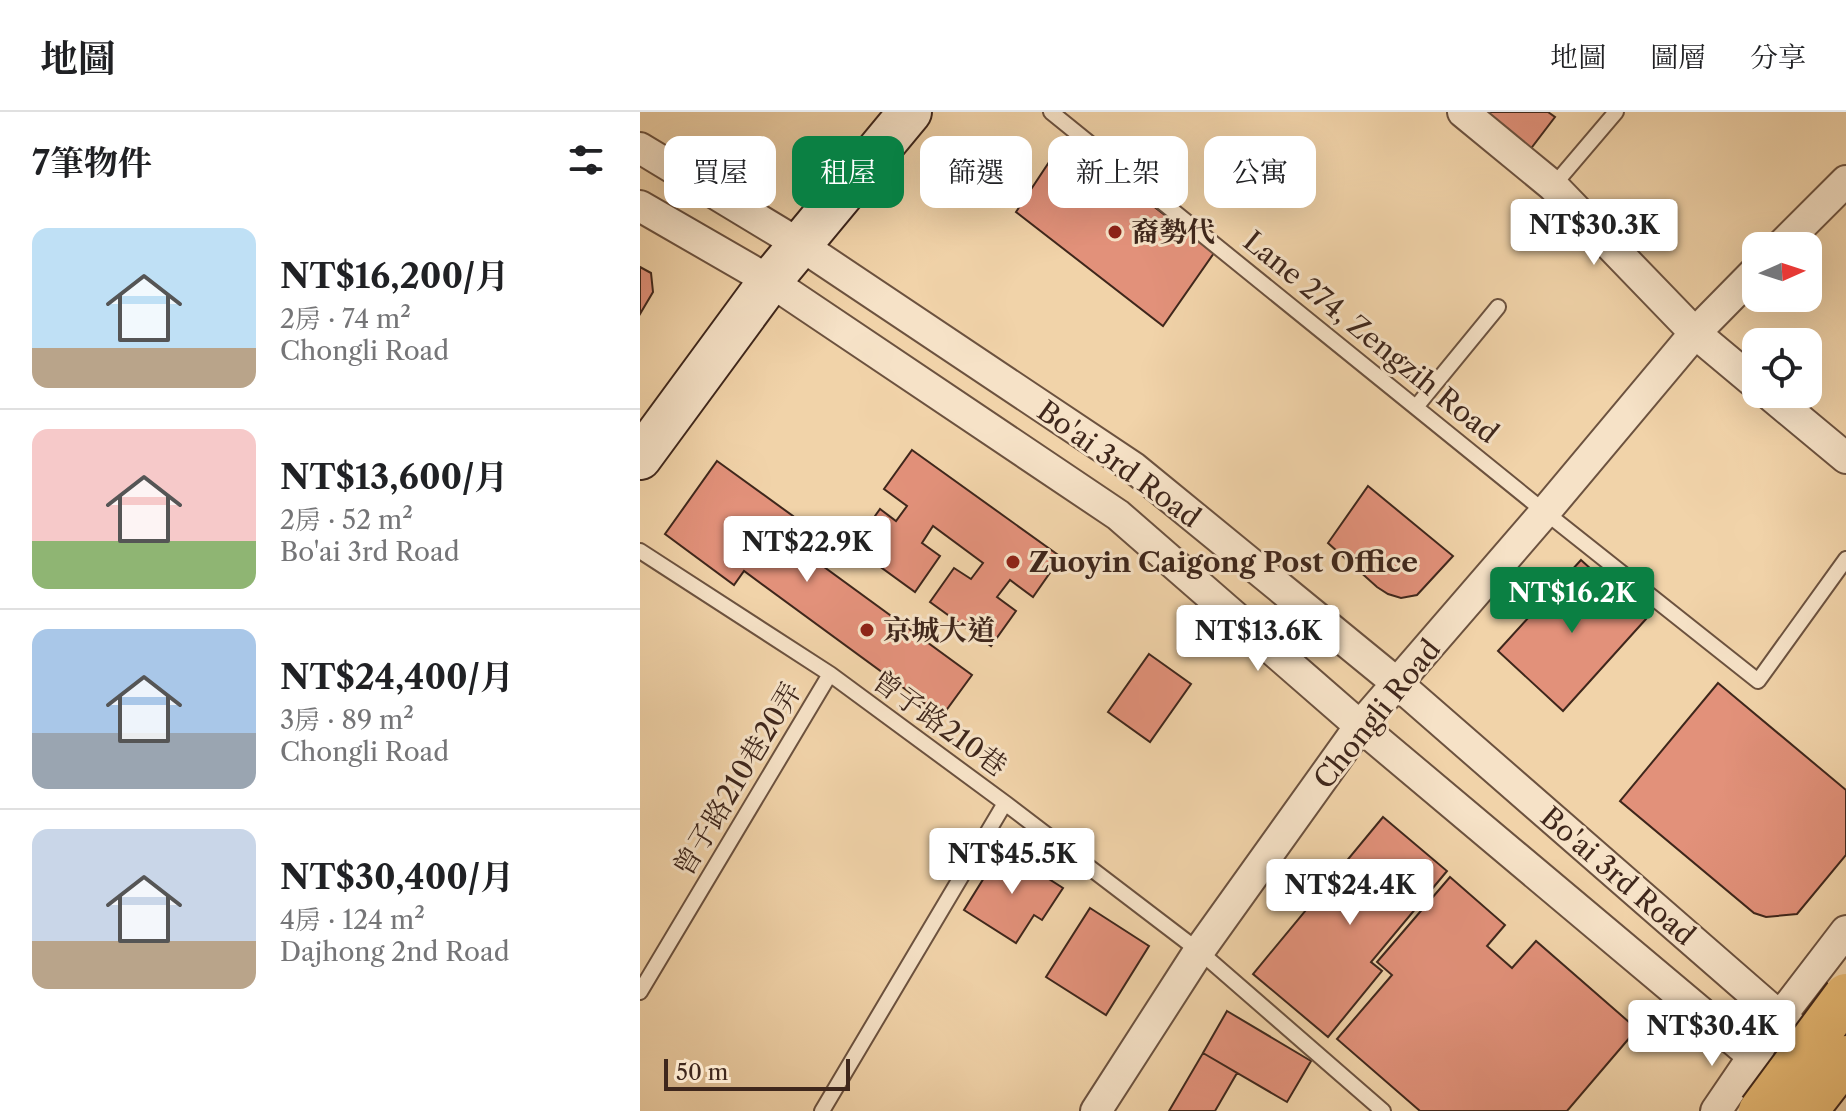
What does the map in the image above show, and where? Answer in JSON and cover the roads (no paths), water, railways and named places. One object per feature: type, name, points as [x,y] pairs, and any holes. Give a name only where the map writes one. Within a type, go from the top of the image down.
[{"type":"highway","points":[[1800,1105],[1846,996]]},
{"type":"highway","points":[[1800,1105],[1837,1062]]},
{"type":"street","points":[[640,458],[770,281],[910,112]]},
{"type":"street","points":[[1463,112],[1553,186],[1695,333],[1742,372]]},
{"type":"street","name":"Bo'ai 3rd Road","points":[[640,148],[799,244],[1134,468],[1398,684],[1780,1017],[1837,1062]]},
{"type":"street","points":[[1795,232],[1846,181]]},
{"type":"street","name":"Bo'ai 3rd Road","points":[[640,206],[770,281],[1118,515],[1360,726],[1753,1055],[1800,1105]]},
{"type":"street","name":"Chongli Road","points":[[1096,1111],[1199,951],[1360,726],[1695,333],[1742,285]]},
{"type":"street","points":[[1786,408],[1846,458]]},
{"type":"street","points":[[1716,1111],[1780,1017],[1846,931]]},
{"type":"lane","name":"Lane 274, Zengzih Road","points":[[1051,112],[1758,681],[1846,559]]},
{"type":"lane","points":[[1553,186],[1616,112]]},
{"type":"lane","points":[[1416,407],[1498,307]]},
{"type":"lane","name":"曾子路210巷","points":[[640,551],[830,674],[1005,803],[1199,951],[1383,1111]]},
{"type":"lane","name":"曾子路210巷20弄","points":[[640,992],[830,674]]},
{"type":"lane","points":[[822,1111],[1005,803]]},
{"type":"place","name":"裔勢代","points":[[1115,232]]},
{"type":"place","name":"Zuoyin Caigong Post Office","points":[[1013,562]]},
{"type":"place","name":"京城大道","points":[[867,630]]}]
